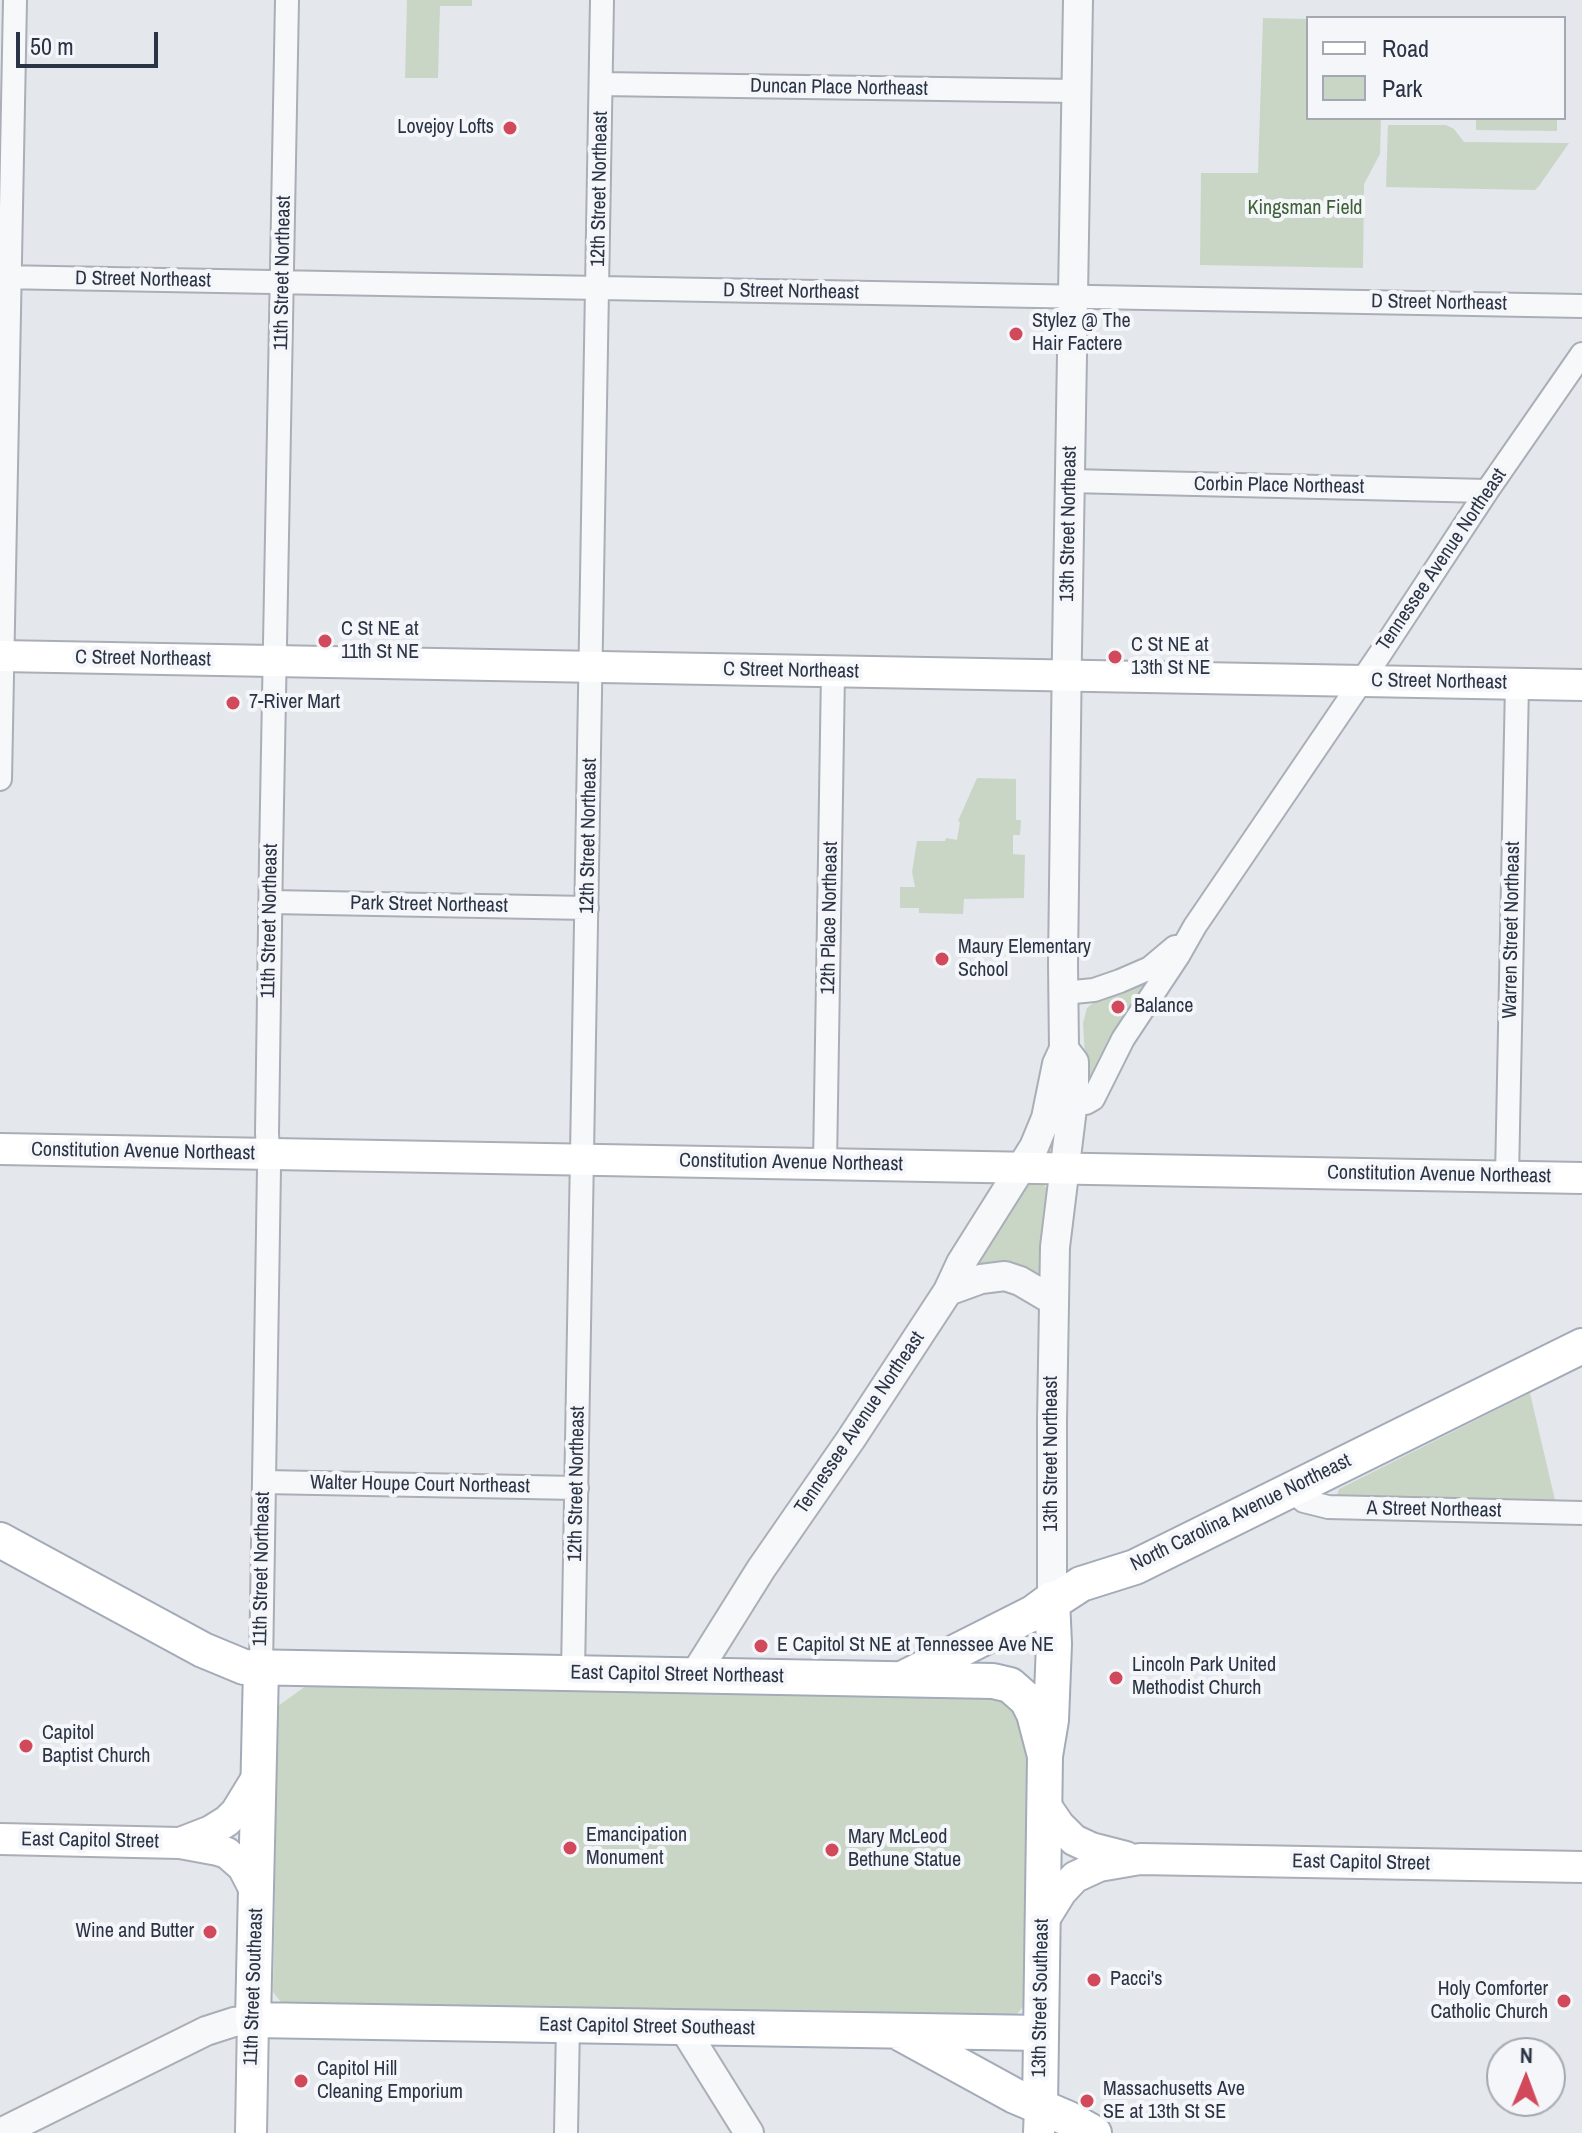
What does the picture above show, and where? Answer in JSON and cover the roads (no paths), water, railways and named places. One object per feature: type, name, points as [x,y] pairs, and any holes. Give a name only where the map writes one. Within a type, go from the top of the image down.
[{"type":"main road","name":"C Street Northeast","points":[[1,656],[1582,685]]},
{"type":"main road","name":"Constitution Avenue Northeast","points":[[0,1149],[1582,1178]]},
{"type":"main road","name":"North Carolina Avenue Northeast","points":[[900,1680],[1033,1613],[1052,1599],[1091,1580],[1135,1567],[1582,1346]]},
{"type":"main road","name":"East Capitol Street Northeast","points":[[0,1540],[233,1664],[261,1668],[993,1681],[1010,1685],[1023,1695],[1031,1707],[1045,1756]]},
{"type":"main road","name":"13th Street Northeast","points":[[1043,1864],[1045,1756],[1051,1720],[1054,1644],[1052,1599]]},
{"type":"main road","name":"11th Street Northeast","points":[[258,1842],[261,1668]]},
{"type":"main road","points":[[180,1843],[227,1821],[258,1776]]},
{"type":"main road","points":[[1044,1803],[1074,1840],[1101,1851],[1140,1859]]},
{"type":"main road","name":"East Capitol Street","points":[[0,1839],[180,1843]]},
{"type":"main road","name":"11th Street Southeast","points":[[251,2133],[258,1842]]},
{"type":"main road","points":[[180,1843],[227,1853],[243,1867],[257,1894]]},
{"type":"main road","points":[[1043,1921],[1061,1892],[1075,1877],[1099,1866],[1140,1859]]},
{"type":"main road","name":"East Capitol Street","points":[[1140,1859],[1582,1867]]},
{"type":"main road","name":"13th Street Southeast","points":[[1040,2120],[1043,1864]]},
{"type":"main road","name":"East Capitol Street Southeast","points":[[253,2020],[1041,2033]]},
{"type":"main road","points":[[896,2031],[1015,2096],[1040,2120],[1069,2119],[1094,2133]]},
{"type":"street","points":[[0,779],[4,278],[15,0]]},
{"type":"street","name":"11th Street Northeast","points":[[261,1668],[287,0]]},
{"type":"street","name":"12th Street Northeast","points":[[573,1673],[602,0]]},
{"type":"street","name":"13th Street Northeast","points":[[1023,1167],[1042,1129],[1057,1064],[1064,1049],[1078,0]]},
{"type":"street","name":"Duncan Place Northeast","points":[[601,84],[1076,91]]},
{"type":"street","name":"D Street Northeast","points":[[4,278],[1582,306]]},
{"type":"street","name":"Tennessee Avenue Northeast","points":[[1073,1103],[1093,1099],[1123,1039],[1195,926],[1582,354]]},
{"type":"street","name":"Corbin Place Northeast","points":[[1070,481],[1487,491]]},
{"type":"street","name":"12th Place Northeast","points":[[825,1164],[833,672]]},
{"type":"street","name":"Warren Street Northeast","points":[[1507,1177],[1517,684]]},
{"type":"street","name":"Park Street Northeast","points":[[271,902],[587,908]]},
{"type":"street","name":"Tennessee Avenue Northeast","points":[[1063,993],[1094,990],[1150,968],[1195,926]]},
{"type":"street","name":"13th Street Northeast","points":[[1052,1599],[1056,1233],[1073,1103],[1074,1062],[1064,1049]]},
{"type":"street","name":"Tennessee Avenue Northeast","points":[[694,1676],[761,1569],[948,1291],[961,1263],[1023,1167]]},
{"type":"street","points":[[948,1291],[981,1279],[1005,1276],[1054,1301]]},
{"type":"street","name":"Walter Houpe Court Northeast","points":[[264,1482],[577,1488]]},
{"type":"street","name":"A Street Northeast","points":[[1291,1490],[1304,1501],[1328,1507],[1582,1513]]},
{"type":"street","points":[[0,2133],[206,2031],[253,2020]]},
{"type":"street","points":[[566,2133],[568,2025]]},
{"type":"street","points":[[683,2027],[749,2133]]},
{"type":"place","name":"Lovejoy Lofts","points":[[510,128]]},
{"type":"place","name":"Stylez @ The Hair Factere","points":[[1016,334]]},
{"type":"place","name":"C St NE at 11th St NE","points":[[325,641]]},
{"type":"place","name":"C St NE at 13th St NE","points":[[1115,657]]},
{"type":"place","name":"7-River Mart","points":[[233,703]]},
{"type":"place","name":"Maury Elementary School","points":[[942,959]]},
{"type":"place","name":"Balance","points":[[1118,1007]]},
{"type":"place","name":"E Capitol St NE at Tennessee Ave NE","points":[[761,1646]]},
{"type":"place","name":"Lincoln Park United Methodist Church","points":[[1116,1678]]},
{"type":"place","name":"Capitol Baptist Church","points":[[26,1746]]},
{"type":"place","name":"Emancipation Monument","points":[[570,1848]]},
{"type":"place","name":"Mary McLeod Bethune Statue","points":[[832,1850]]},
{"type":"place","name":"Wine and Butter","points":[[210,1932]]},
{"type":"place","name":"Pacci's","points":[[1094,1980]]},
{"type":"place","name":"Holy Comforter Catholic Church","points":[[1564,2001]]},
{"type":"place","name":"Capitol Hill Cleaning Emporium","points":[[301,2081]]},
{"type":"place","name":"Massachusetts Ave SE at 13th St SE","points":[[1087,2101]]},
{"type":"park label","name":"Kingsman Field","points":[[1305,209]]}]
